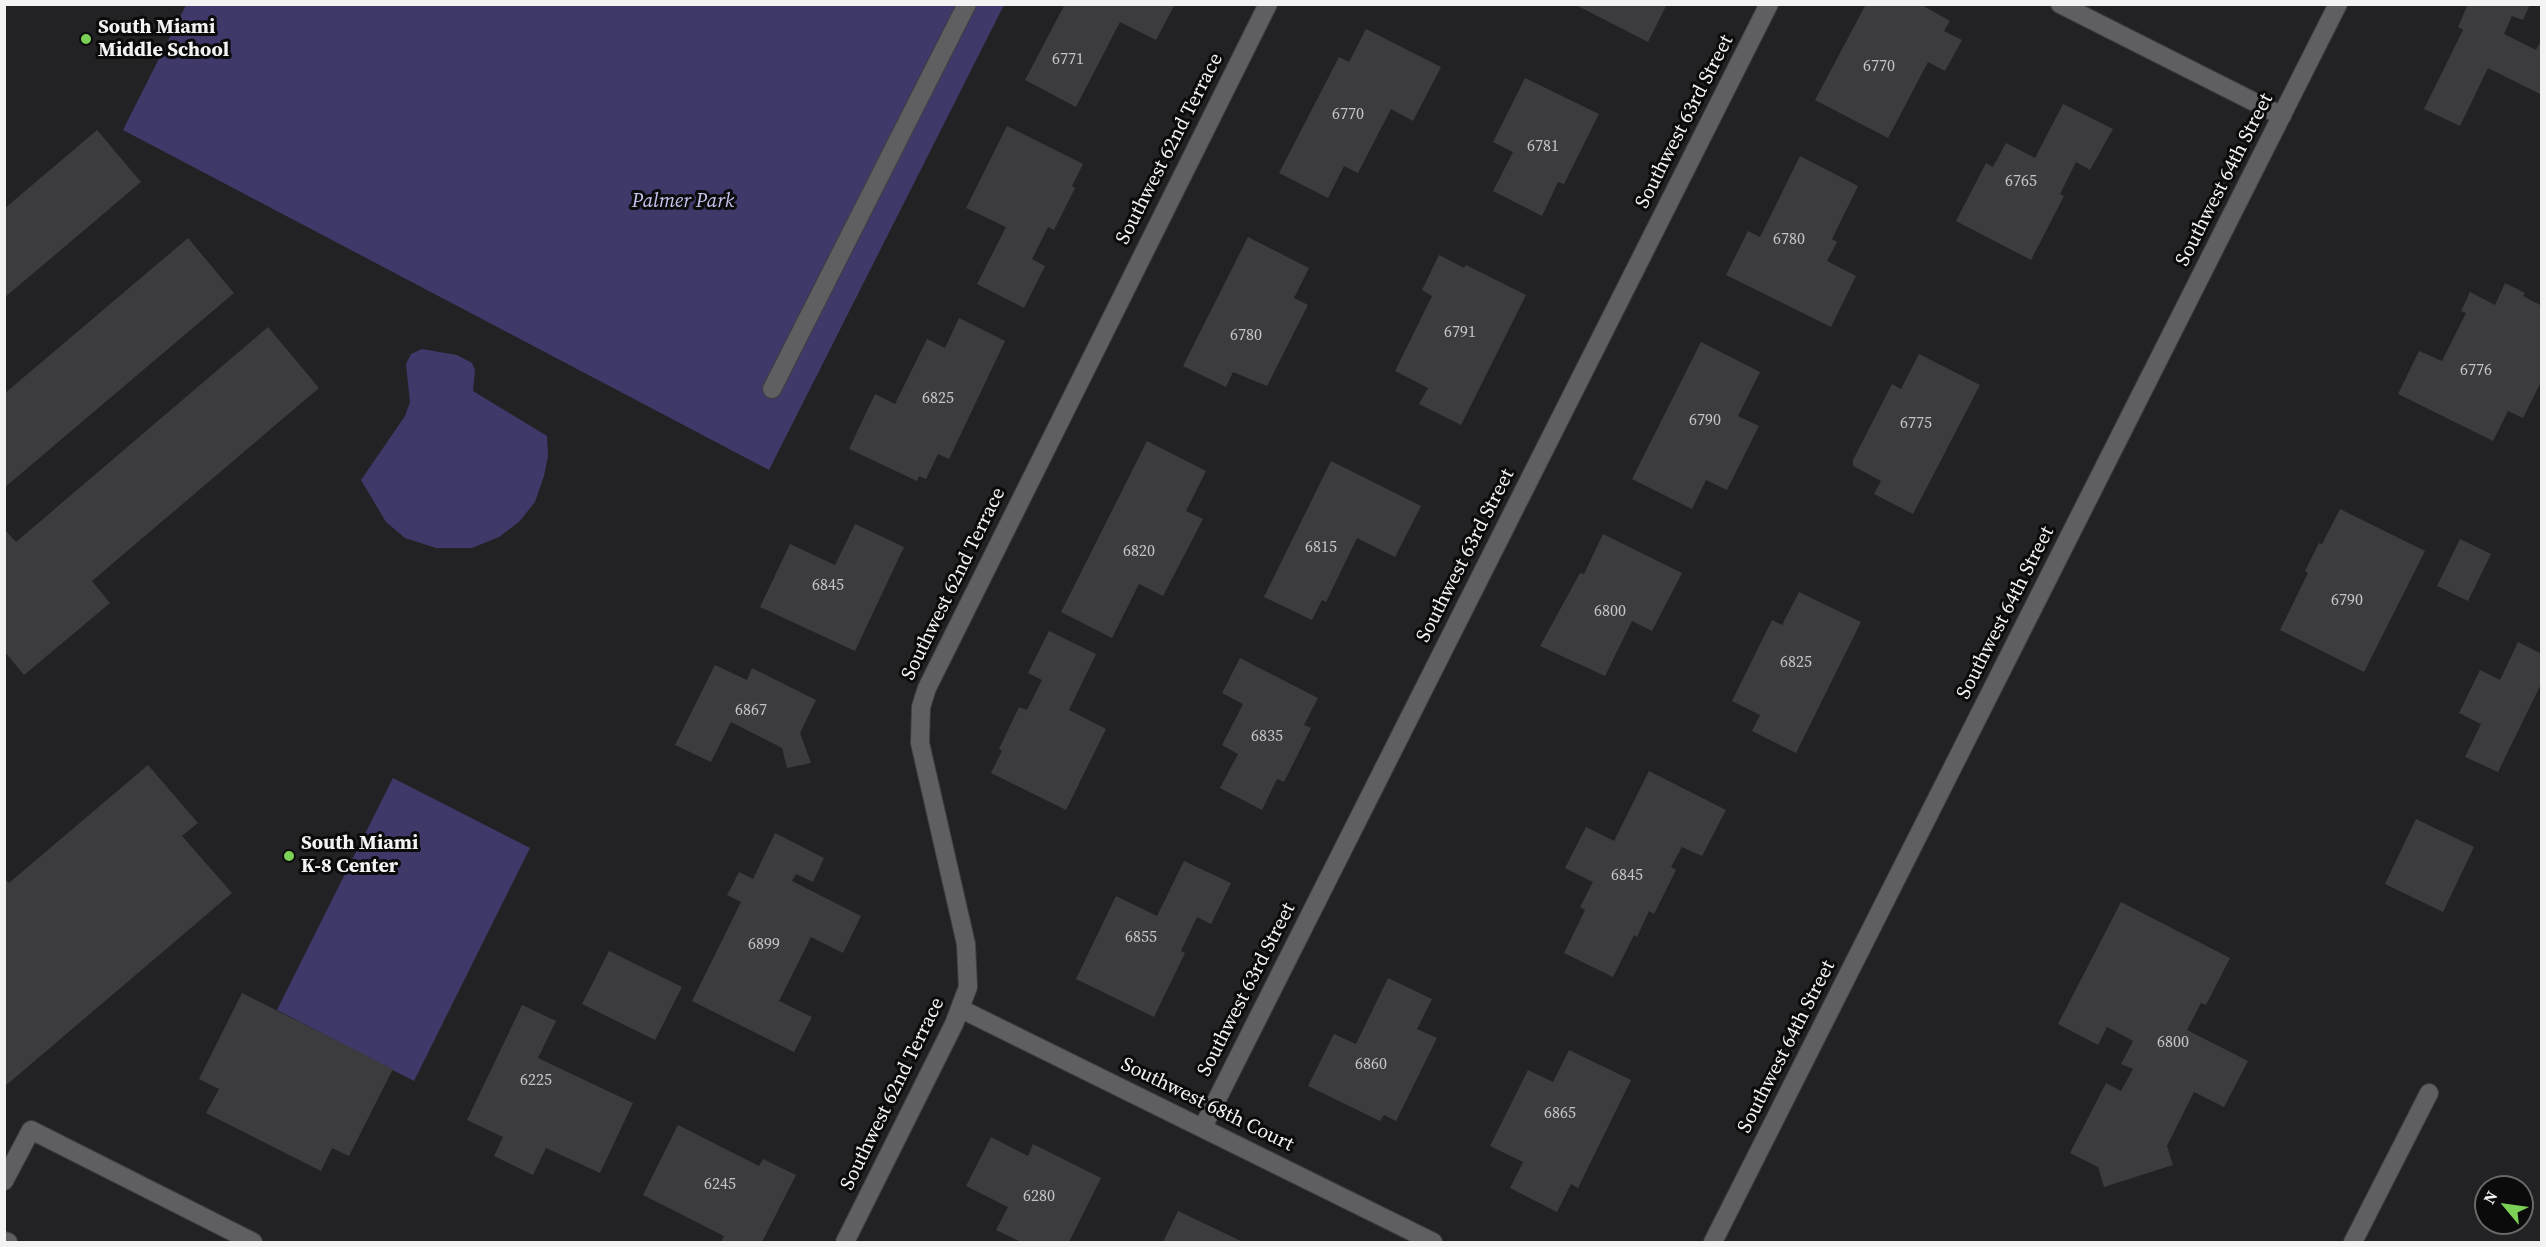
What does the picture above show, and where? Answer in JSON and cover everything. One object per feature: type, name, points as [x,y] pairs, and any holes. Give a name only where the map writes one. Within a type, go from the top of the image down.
[{"type":"street","points":[[772,389],[967,4]]},
{"type":"street","name":"Southwest 62nd Terrace","points":[[845,1242],[961,1009],[968,987],[966,944],[920,743],[921,707],[927,688],[1268,4]]},
{"type":"street","name":"Southwest 63rd Street","points":[[1203,1127],[1769,4]]},
{"type":"street","points":[[2060,4],[2282,116]]},
{"type":"street","name":"Southwest 64th Street","points":[[1713,1242],[2338,4]]},
{"type":"street","name":"Southwest 68th Court","points":[[961,1009],[1433,1242]]},
{"type":"street","points":[[2353,1242],[2430,1093]]},
{"type":"street","points":[[4,1181],[31,1130],[253,1242]]},
{"type":"green space","name":"Palmer Park","points":[[186,5],[1004,5],[769,470],[123,130]]},
{"type":"green space","points":[[422,349],[457,355],[472,363],[475,370],[473,391],[547,436],[548,456],[535,502],[519,522],[499,537],[472,548],[436,548],[405,538],[386,522],[361,480],[405,416],[410,402],[406,364],[411,354]]},
{"type":"green space","points":[[393,778],[530,848],[414,1081],[277,1010]]},
{"type":"building","points":[[1065,4],[1175,4],[1156,40],[1120,22],[1076,107],[1025,80]]},
{"type":"building","points":[[1574,4],[1667,4],[1648,42]]},
{"type":"building","points":[[1866,4],[1920,4],[1950,21],[1944,31],[1962,40],[1945,71],[1928,62],[1888,138],[1815,100]]},
{"type":"building","points":[[2468,4],[2530,4],[2523,20],[2512,16],[2504,34],[2536,50],[2542,39],[2542,95],[2488,68],[2460,126],[2424,109],[2463,30],[2458,27]]},
{"type":"building","points":[[1366,29],[1441,67],[1413,121],[1391,109],[1358,173],[1344,166],[1328,198],[1279,173],[1339,57],[1349,62]]},
{"type":"building","points":[[1525,78],[1599,114],[1564,184],[1558,182],[1542,216],[1493,191],[1513,152],[1493,142]]},
{"type":"building","points":[[2063,104],[2113,129],[2090,170],[2076,162],[2060,194],[2064,196],[2031,260],[1956,221],[1986,163],[1993,167],[2006,143],[2035,158]]},
{"type":"building","points":[[1007,126],[1083,164],[1072,186],[1075,188],[1054,230],[1048,227],[1032,259],[1045,266],[1024,308],[977,284],[1006,227],[966,208]]},
{"type":"building","points":[[97,130],[141,182],[4,298],[4,209]]},
{"type":"building","points":[[1800,156],[1858,186],[1832,239],[1837,242],[1827,261],[1856,276],[1831,327],[1726,275],[1748,231],[1760,237]]},
{"type":"building","points":[[1248,237],[1309,268],[1294,298],[1308,305],[1267,386],[1233,372],[1226,387],[1183,366]]},
{"type":"building","points":[[188,238],[234,293],[4,488],[4,394]]},
{"type":"building","points":[[1439,255],[1464,268],[1466,265],[1526,295],[1461,425],[1419,404],[1428,388],[1395,371],[1432,296],[1422,290]]},
{"type":"building","points":[[2505,283],[2525,293],[2523,296],[2542,306],[2542,380],[2523,418],[2508,411],[2493,441],[2398,394],[2419,351],[2442,361],[2466,313],[2461,311],[2470,292],[2495,305]]},
{"type":"building","points":[[959,318],[1005,341],[949,459],[938,454],[926,479],[919,476],[917,481],[849,449],[875,394],[895,404],[927,339],[945,348]]},
{"type":"building","points":[[268,327],[319,388],[92,581],[110,603],[24,675],[4,651],[4,529],[16,542]]},
{"type":"building","points":[[1701,342],[1760,372],[1738,416],[1759,426],[1727,490],[1706,480],[1692,509],[1632,479]]},
{"type":"building","points":[[1919,354],[1980,385],[1913,514],[1874,494],[1881,481],[1853,466],[1853,460],[1892,384],[1901,389]]},
{"type":"building","points":[[1147,441],[1206,471],[1186,511],[1203,519],[1163,596],[1139,584],[1112,638],[1061,612]]},
{"type":"building","points":[[1331,461],[1421,506],[1395,557],[1357,538],[1326,602],[1322,600],[1312,620],[1264,597]]},
{"type":"building","points":[[2340,509],[2425,551],[2364,672],[2280,630],[2308,573],[2305,571]]},
{"type":"building","points":[[855,524],[904,547],[855,651],[760,607],[790,544],[835,565]]},
{"type":"building","points":[[1603,534],[1682,573],[1652,631],[1632,621],[1605,676],[1540,646],[1580,573],[1584,574]]},
{"type":"building","points":[[2460,539],[2491,554],[2468,601],[2437,586]]},
{"type":"building","points":[[1799,592],[1861,622],[1796,753],[1752,731],[1760,715],[1732,701],[1772,620],[1782,625]]},
{"type":"building","points":[[1049,631],[1096,654],[1069,710],[1106,729],[1066,810],[991,773],[1002,751],[999,749],[1019,707],[1027,710],[1042,680],[1028,673]]},
{"type":"building","points":[[2518,642],[2542,654],[2542,682],[2498,772],[2465,757],[2481,724],[2459,713],[2480,670],[2500,680]]},
{"type":"building","points":[[1240,658],[1318,698],[1304,725],[1311,728],[1284,782],[1277,779],[1262,810],[1220,788],[1238,754],[1222,745],[1243,704],[1222,693]]},
{"type":"building","points":[[715,665],[747,680],[752,668],[816,700],[800,733],[811,763],[787,768],[782,748],[731,722],[711,762],[675,745]]},
{"type":"building","points":[[148,765],[198,823],[182,836],[232,893],[4,1087],[4,878],[9,883]]},
{"type":"building","points":[[1649,771],[1726,810],[1702,856],[1682,847],[1671,867],[1676,870],[1654,914],[1649,911],[1637,937],[1634,935],[1613,977],[1564,953],[1585,910],[1580,907],[1593,882],[1565,868],[1586,827],[1614,841]]},
{"type":"building","points":[[2416,819],[2474,847],[2443,912],[2385,884]]},
{"type":"building","points":[[775,833],[824,858],[813,882],[796,874],[792,881],[861,916],[843,953],[811,937],[779,1001],[812,1017],[794,1052],[692,1001],[741,902],[727,895],[739,872],[753,879]]},
{"type":"building","points":[[1184,861],[1231,883],[1211,924],[1197,917],[1181,951],[1185,953],[1154,1017],[1076,979],[1116,896],[1157,916]]},
{"type":"building","points":[[2121,902],[2230,958],[2206,1005],[2201,1003],[2187,1030],[2248,1061],[2224,1107],[2194,1092],[2167,1146],[2173,1165],[2104,1187],[2098,1167],[2070,1153],[2106,1083],[2121,1091],[2133,1069],[2121,1064],[2133,1041],[2107,1027],[2098,1045],[2058,1024]]},
{"type":"building","points":[[609,951],[682,987],[655,1040],[582,1004]]},
{"type":"building","points":[[1388,978],[1432,999],[1417,1029],[1437,1038],[1396,1121],[1384,1115],[1380,1121],[1308,1086],[1334,1034],[1356,1044]]},
{"type":"building","points":[[242,993],[393,1069],[349,1156],[332,1148],[321,1171],[206,1113],[219,1089],[199,1079]]},
{"type":"building","points":[[522,1005],[556,1021],[538,1058],[633,1103],[600,1173],[546,1148],[533,1175],[494,1156],[503,1137],[467,1120]]},
{"type":"building","points":[[1569,1050],[1631,1080],[1578,1188],[1571,1184],[1557,1212],[1510,1188],[1523,1162],[1490,1146],[1528,1070],[1553,1082]]},
{"type":"building","points":[[678,1125],[759,1166],[763,1159],[796,1175],[762,1242],[721,1242],[724,1236],[643,1195]]},
{"type":"building","points":[[991,1137],[1028,1156],[1033,1144],[1101,1178],[1069,1242],[1021,1242],[996,1230],[1008,1207],[966,1186]]},
{"type":"building","points":[[1178,1211],[1243,1242],[1163,1242]]},
{"type":"place","name":"South Miami Middle School","points":[[86,39]]},
{"type":"place","name":"South Miami K-8 Center","points":[[289,856]]}]
